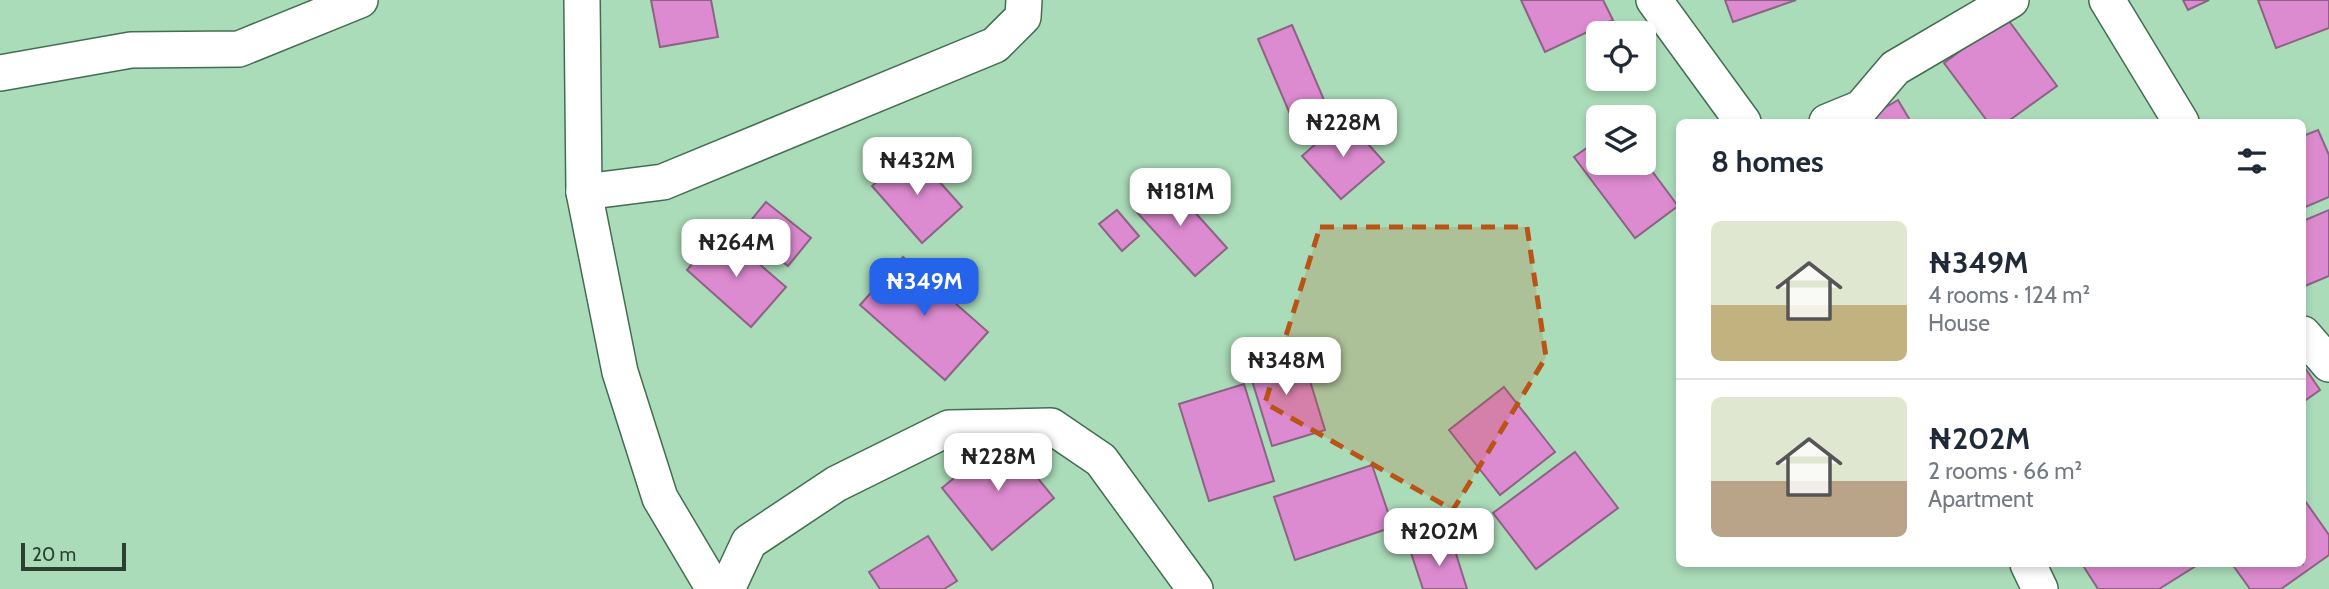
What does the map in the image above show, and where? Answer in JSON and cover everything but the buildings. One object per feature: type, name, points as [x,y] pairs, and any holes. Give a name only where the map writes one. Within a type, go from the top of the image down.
[{"type":"street","points":[[0,73],[131,51],[239,49],[360,0]]},
{"type":"street","points":[[582,0],[584,192],[620,372],[660,498],[714,589]]},
{"type":"street","points":[[584,192],[663,182],[995,45],[1023,18],[1024,0]]},
{"type":"street","points":[[1654,0],[1741,119]]},
{"type":"street","points":[[1834,119],[1861,107],[1895,68],[2011,0]]},
{"type":"street","points":[[2107,0],[2179,119]]},
{"type":"street","points":[[2306,337],[2329,364]]},
{"type":"street","points":[[727,589],[749,542],[836,484],[949,428],[1051,426],[1101,460],[1195,589]]},
{"type":"street","points":[[2029,567],[2040,589]]},
{"type":"highlighted area","points":[[1320,227],[1527,227],[1546,357],[1453,510],[1265,403]]}]
